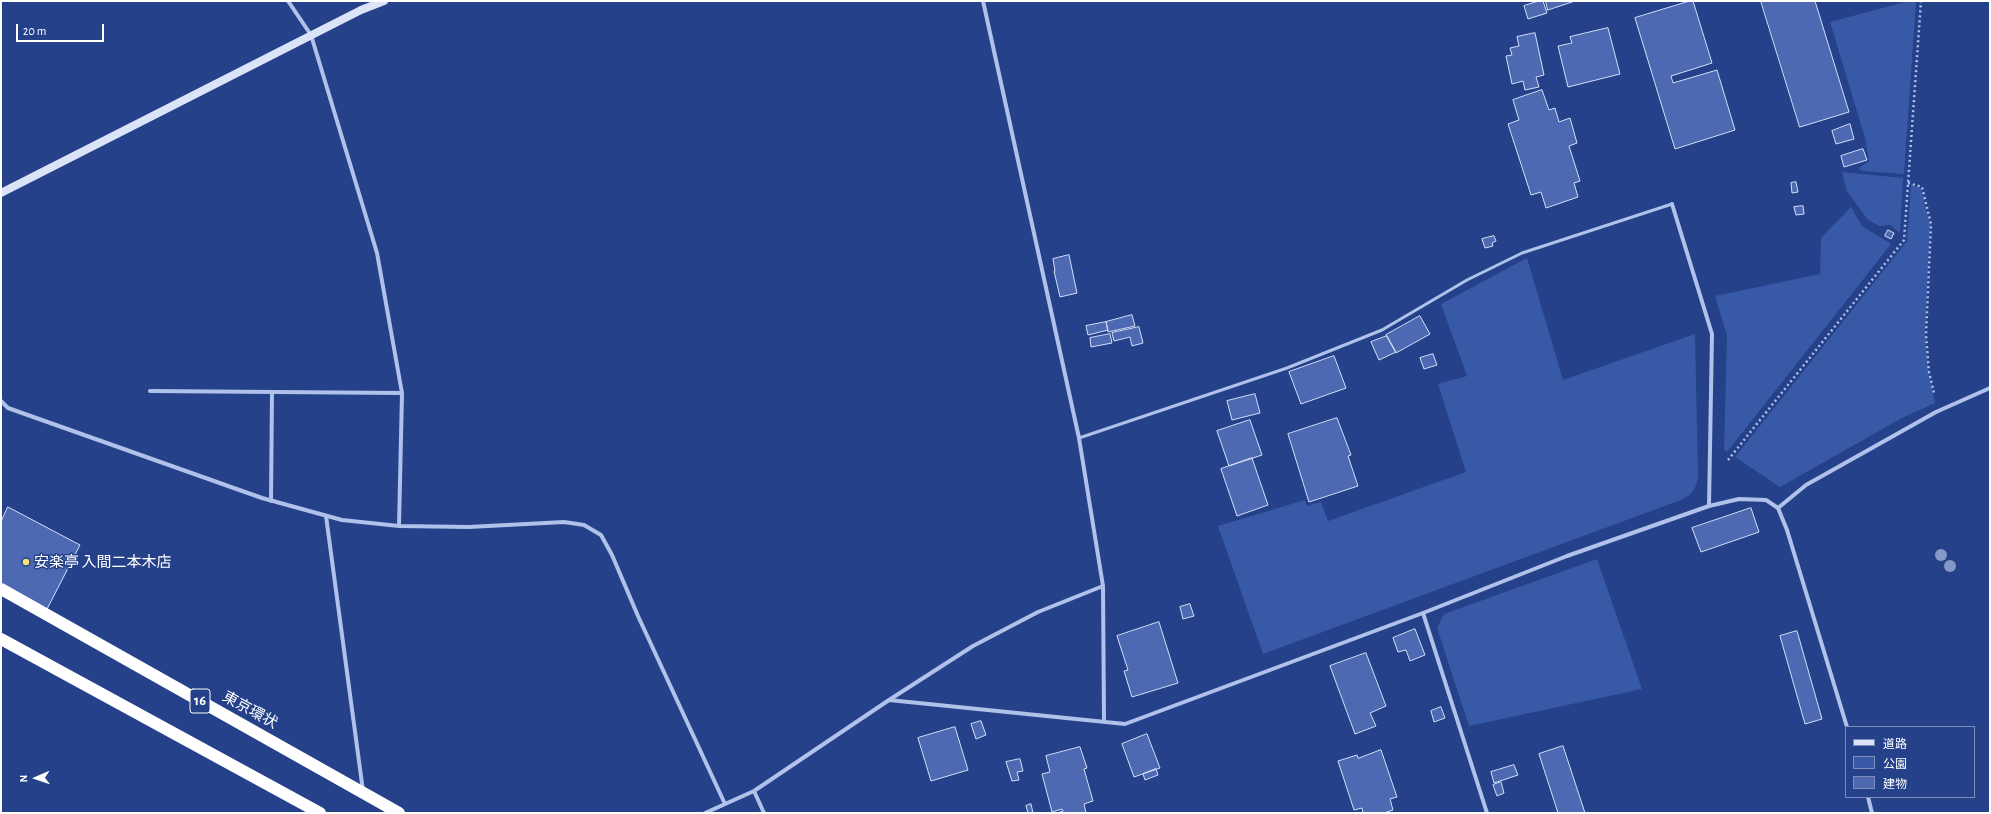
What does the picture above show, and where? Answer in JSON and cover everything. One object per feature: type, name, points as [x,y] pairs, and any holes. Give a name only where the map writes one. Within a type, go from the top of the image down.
[{"type":"highway","name":"東京環状","points":[[1,589],[399,813]]},
{"type":"highway","points":[[1,639],[320,813]]},
{"type":"street","points":[[288,1],[311,35],[378,253],[402,393],[399,526]]},
{"type":"street","points":[[1,192],[361,10],[384,1]]},
{"type":"street","points":[[983,1],[1079,438],[1103,586],[1104,721]]},
{"type":"street","points":[[1672,204],[1712,334],[1709,506]]},
{"type":"street","points":[[1778,508],[1806,485],[1939,411],[1990,388]]},
{"type":"street","points":[[150,391],[402,393]]},
{"type":"street","points":[[271,501],[272,392]]},
{"type":"street","points":[[1,401],[8,408],[271,501],[342,520],[399,526],[469,527],[564,522],[584,525],[601,535],[612,555],[641,624],[725,804]]},
{"type":"street","points":[[889,700],[1125,724],[1423,613],[1567,556],[1709,506],[1739,499],[1766,500],[1778,508],[1788,530],[1847,726]]},
{"type":"street","points":[[326,516],[363,792]]},
{"type":"street","points":[[705,813],[754,791],[889,700],[974,646],[1038,612],[1103,586]]},
{"type":"street","points":[[1423,613],[1487,813]]},
{"type":"street","points":[[754,791],[764,813]]},
{"type":"street","points":[[1868,798],[1872,813]]},
{"type":"lane","points":[[1079,438],[1287,368],[1375,333],[1467,280],[1522,253],[1672,204]]},
{"type":"path","points":[[1710,482],[1904,240],[1921,1]]},
{"type":"path","points":[[1908,183],[1922,187],[1931,224],[1926,335],[1930,372],[1939,411]]},
{"type":"green space","points":[[1909,1],[1916,1],[1904,174],[1863,171],[1858,169],[1869,161],[1865,138],[1830,22]]},
{"type":"green space","points":[[1842,172],[1903,178],[1900,233],[1890,225],[1879,226],[1867,219],[1847,191]]},
{"type":"green space","points":[[1911,184],[1921,189],[1930,224],[1925,336],[1929,373],[1935,403],[1902,418],[1780,487],[1735,457],[1907,241]]},
{"type":"green space","points":[[1851,207],[1862,226],[1891,244],[1727,452],[1724,450],[1727,336],[1715,296],[1820,274],[1821,238]]},
{"type":"green space","points":[[1527,258],[1563,380],[1695,334],[1698,477],[1693,491],[1681,500],[1263,654],[1218,526],[1305,500],[1307,506],[1321,502],[1328,521],[1466,472],[1438,384],[1467,376],[1441,304]]},
{"type":"green space","points":[[1597,559],[1642,689],[1469,726],[1437,628],[1444,614]]},
{"type":"building","points":[[1543,1],[1547,13],[1528,19],[1524,6]]},
{"type":"building","points":[[1546,1],[1575,1],[1548,10]]},
{"type":"building","points":[[1693,1],[1712,63],[1671,76],[1673,83],[1717,70],[1735,130],[1675,149],[1635,18]]},
{"type":"building","points":[[1761,1],[1815,1],[1849,112],[1800,127]]},
{"type":"building","points":[[1608,28],[1620,74],[1568,87],[1558,46],[1572,43],[1570,37]]},
{"type":"building","points":[[1535,33],[1544,75],[1536,77],[1539,87],[1525,90],[1523,81],[1512,84],[1506,56],[1512,55],[1510,48],[1519,46],[1517,37]]},
{"type":"building","points":[[1542,90],[1549,110],[1555,108],[1559,122],[1570,118],[1577,143],[1569,146],[1580,181],[1574,183],[1578,197],[1546,208],[1541,192],[1531,195],[1508,124],[1519,120],[1513,100]]},
{"type":"building","points":[[1850,124],[1854,139],[1836,144],[1832,131]]},
{"type":"building","points":[[1863,149],[1867,160],[1844,167],[1841,156]]},
{"type":"building","points":[[1796,182],[1798,192],[1792,193],[1791,183]]},
{"type":"building","points":[[1803,206],[1804,214],[1796,215],[1794,207]]},
{"type":"building","points":[[1888,230],[1894,233],[1891,239],[1885,236]]},
{"type":"building","points":[[1494,236],[1496,241],[1492,243],[1493,246],[1485,248],[1482,239]]},
{"type":"building","points":[[1069,255],[1077,293],[1060,297],[1053,259]]},
{"type":"building","points":[[1132,315],[1135,326],[1108,332],[1106,322]]},
{"type":"building","points":[[1420,316],[1430,334],[1396,353],[1386,335]]},
{"type":"building","points":[[1106,322],[1108,330],[1088,335],[1086,326]]},
{"type":"building","points":[[1139,327],[1143,343],[1132,346],[1130,337],[1114,341],[1112,333]]},
{"type":"building","points":[[1110,334],[1112,343],[1091,347],[1090,338]]},
{"type":"building","points":[[1387,336],[1396,352],[1379,360],[1371,342]]},
{"type":"building","points":[[1433,354],[1437,365],[1424,369],[1420,358]]},
{"type":"building","points":[[1334,356],[1346,388],[1301,404],[1289,372]]},
{"type":"building","points":[[1255,394],[1260,413],[1232,420],[1227,401]]},
{"type":"building","points":[[1337,418],[1351,455],[1348,456],[1358,486],[1309,502],[1288,434]]},
{"type":"building","points":[[1250,420],[1262,455],[1229,466],[1217,431]]},
{"type":"building","points":[[1252,458],[1268,505],[1237,516],[1221,469]]},
{"type":"building","points":[[8,507],[80,545],[46,611],[1,588],[1,522]]},
{"type":"building","points":[[1751,508],[1759,532],[1701,552],[1692,528]]},
{"type":"building","points":[[1190,604],[1194,616],[1183,619],[1180,607]]},
{"type":"building","points":[[1159,622],[1178,683],[1132,697],[1124,671],[1128,670],[1117,636]]},
{"type":"building","points":[[1415,629],[1425,655],[1410,661],[1406,650],[1398,652],[1393,638]]},
{"type":"building","points":[[1797,631],[1822,719],[1805,724],[1780,636]]},
{"type":"building","points":[[1366,653],[1386,706],[1370,713],[1376,726],[1355,734],[1330,666]]},
{"type":"building","points":[[1441,707],[1445,718],[1434,722],[1431,711]]},
{"type":"building","points":[[981,721],[986,735],[976,739],[971,724]]},
{"type":"building","points":[[955,727],[968,770],[931,781],[918,738]]},
{"type":"building","points":[[1147,734],[1160,768],[1134,777],[1122,744]]},
{"type":"building","points":[[1563,746],[1585,813],[1558,813],[1539,754]]},
{"type":"building","points":[[1080,747],[1087,768],[1084,769],[1093,801],[1084,804],[1086,813],[1057,813],[1063,811],[1062,809],[1052,812],[1042,774],[1050,772],[1046,756]]},
{"type":"building","points":[[1381,750],[1397,797],[1390,799],[1393,810],[1384,813],[1363,813],[1362,808],[1354,810],[1338,761],[1357,755],[1358,758]]},
{"type":"building","points":[[1020,759],[1023,771],[1017,772],[1019,780],[1012,781],[1006,762]]},
{"type":"building","points":[[1514,765],[1518,775],[1494,783],[1491,772]]},
{"type":"building","points":[[1156,769],[1158,775],[1145,780],[1143,774]]},
{"type":"building","points":[[1501,782],[1504,793],[1497,796],[1493,785]]},
{"type":"building","points":[[1031,804],[1033,813],[1028,813],[1026,806]]},
{"type":"place","name":"安楽亭 入間二本木店","points":[[26,562]]}]
